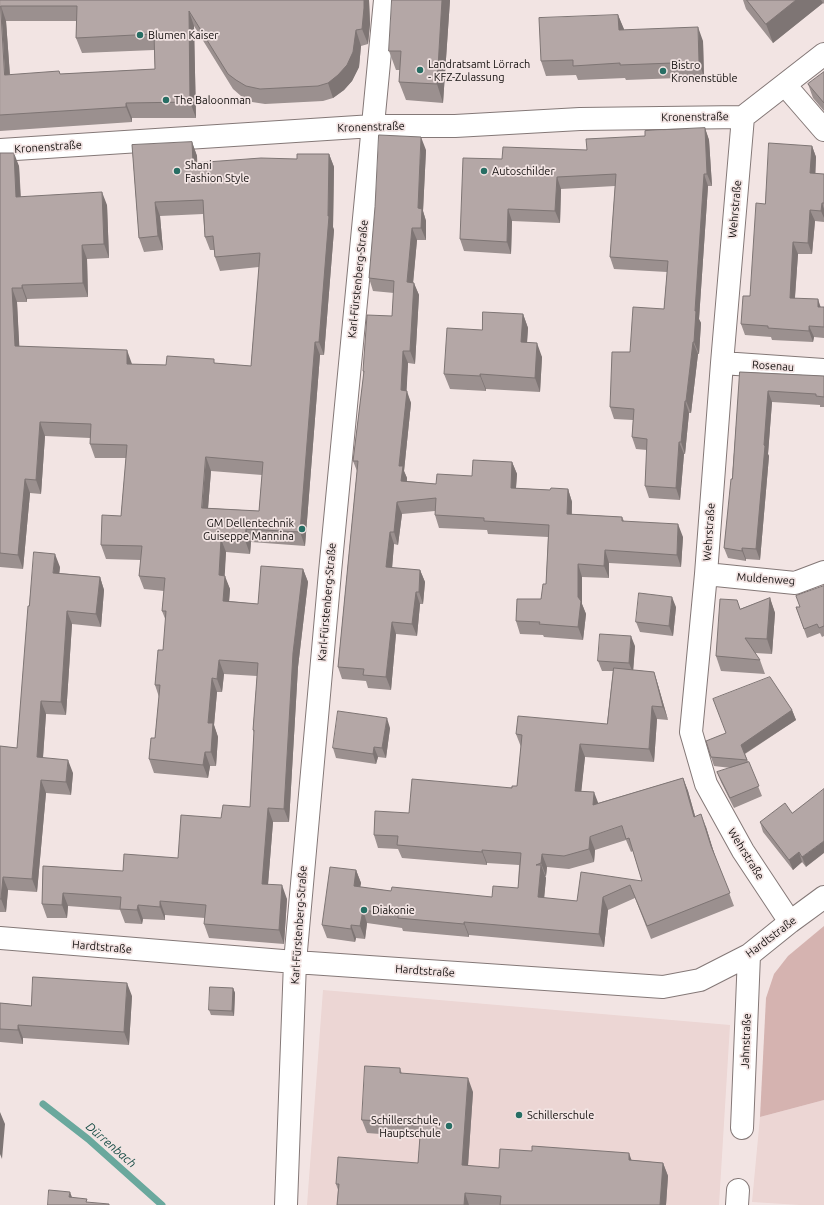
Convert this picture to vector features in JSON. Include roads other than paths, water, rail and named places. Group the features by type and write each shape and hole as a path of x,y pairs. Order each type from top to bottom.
{"street":[{"name":"Karl-Fürstenberg-Straße","path":"286,1205 295,962 330,572 385,0"},
{"path":"743,117 824,54"},
{"path":"785,85 824,130"},
{"name":"Kronenstraße","path":"0,150 374,126 455,126 580,119 743,117"},
{"name":"Wehrstraße","path":"743,117 706,574 691,732 706,784 743,852 790,922"},
{"name":"Rosenau","path":"722,363 824,370"},
{"name":"Muldenweg","path":"706,574 795,583 824,572"},
{"name":"Hardtstraße","path":"0,938 295,962 663,987 700,980 749,955 824,897"},
{"name":"Jahnstraße","path":"742,1128 749,955"}],"waterway":[{"name":"Dürrenbach","path":"43,1104 88,1139 162,1205"}],"place":[{"name":"Blumen Kaiser","path":"140,35"},
{"name":"Landratsamt Lörrach - KFZ-Zulassung","path":"420,70"},
{"name":"Bistro Kronenstüble","path":"663,71"},
{"name":"The Baloonman","path":"166,100"},
{"name":"Shani Fashion Style","path":"177,171"},
{"name":"Autoschilder","path":"484,171"},
{"name":"GM Dellentechnik Guiseppe Mannina","path":"302,529"},
{"name":"Diakonie","path":"364,910"},
{"name":"Schillerschule","path":"519,1115"},
{"name":"Schillerschule, Hauptschule","path":"449,1126"}]}
